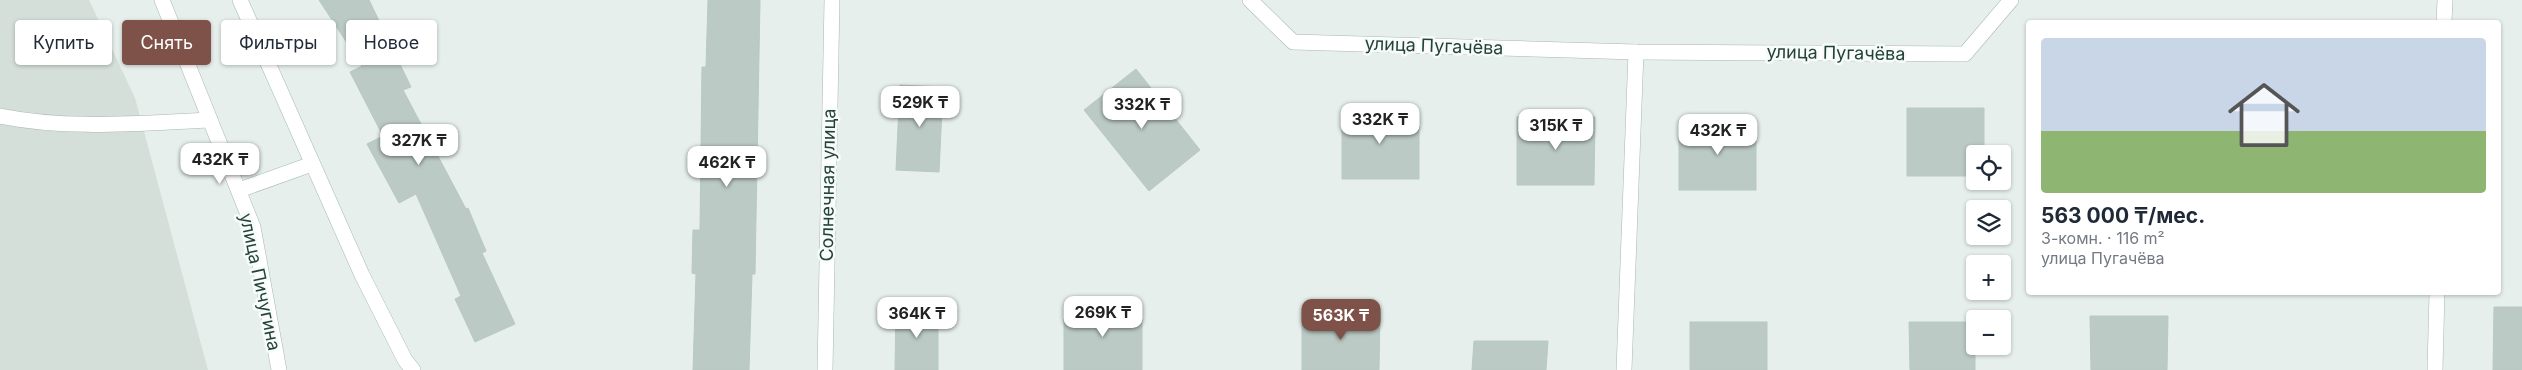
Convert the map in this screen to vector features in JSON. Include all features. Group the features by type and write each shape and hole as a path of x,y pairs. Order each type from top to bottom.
{"street":[{"name":"улица Пичугина","path":"162,0 253,227 279,370"},
{"path":"240,0 362,275 405,360 412,370"},
{"name":"Солнечная улица","path":"825,370 832,0"},
{"name":"улица Пугачёва","path":"1250,0 1293,42 1636,52 1965,54 2011,0"},
{"path":"2444,0 2444,20"},
{"path":"1624,370 1636,52"},
{"path":"0,116 39,124 83,126 210,120"},
{"path":"239,190 312,164"},
{"path":"2436,370 2437,295"}],"shaded area":[{"path":"0,0 89,0 98,20 15,20 15,65 112,65 112,49 135,98 208,370 0,370"}],"building":[{"path":"319,0 369,0 379,20 346,20 346,41 336,26 336,20 332,20"},
{"path":"708,0 760,0 755,274 752,274 749,370 693,370 696,274 692,273 693,230 700,230 702,67 706,67"},
{"path":"400,65 411,87 403,90 466,209 468,208 486,251 482,253 515,324 475,342 455,299 461,296 416,194 399,203 367,144 383,136 350,72 362,66"},
{"path":"1136,69 1200,150 1149,191 1084,110"},
{"path":"900,85 943,87 939,172 896,170"},
{"path":"1907,108 1984,108 1984,145 1966,145 1966,176 1907,176"},
{"path":"1342,111 1419,112 1419,179 1342,179"},
{"path":"1517,117 1595,117 1594,185 1517,185"},
{"path":"1679,122 1756,122 1756,190 1679,190"},
{"path":"1064,305 1142,305 1142,370 1064,370"},
{"path":"2494,307 2522,307 2522,370 2493,370"},
{"path":"896,308 938,308 938,370 895,370"},
{"path":"1302,313 1380,313 1379,370 1302,370"},
{"path":"2090,316 2168,316 2167,370 2091,370"},
{"path":"1690,322 1767,322 1767,370 1690,370"},
{"path":"1909,322 1966,322 1966,355 1975,355 1975,370 1910,370"},
{"path":"1474,341 1548,341 1546,370 1472,370"}]}
